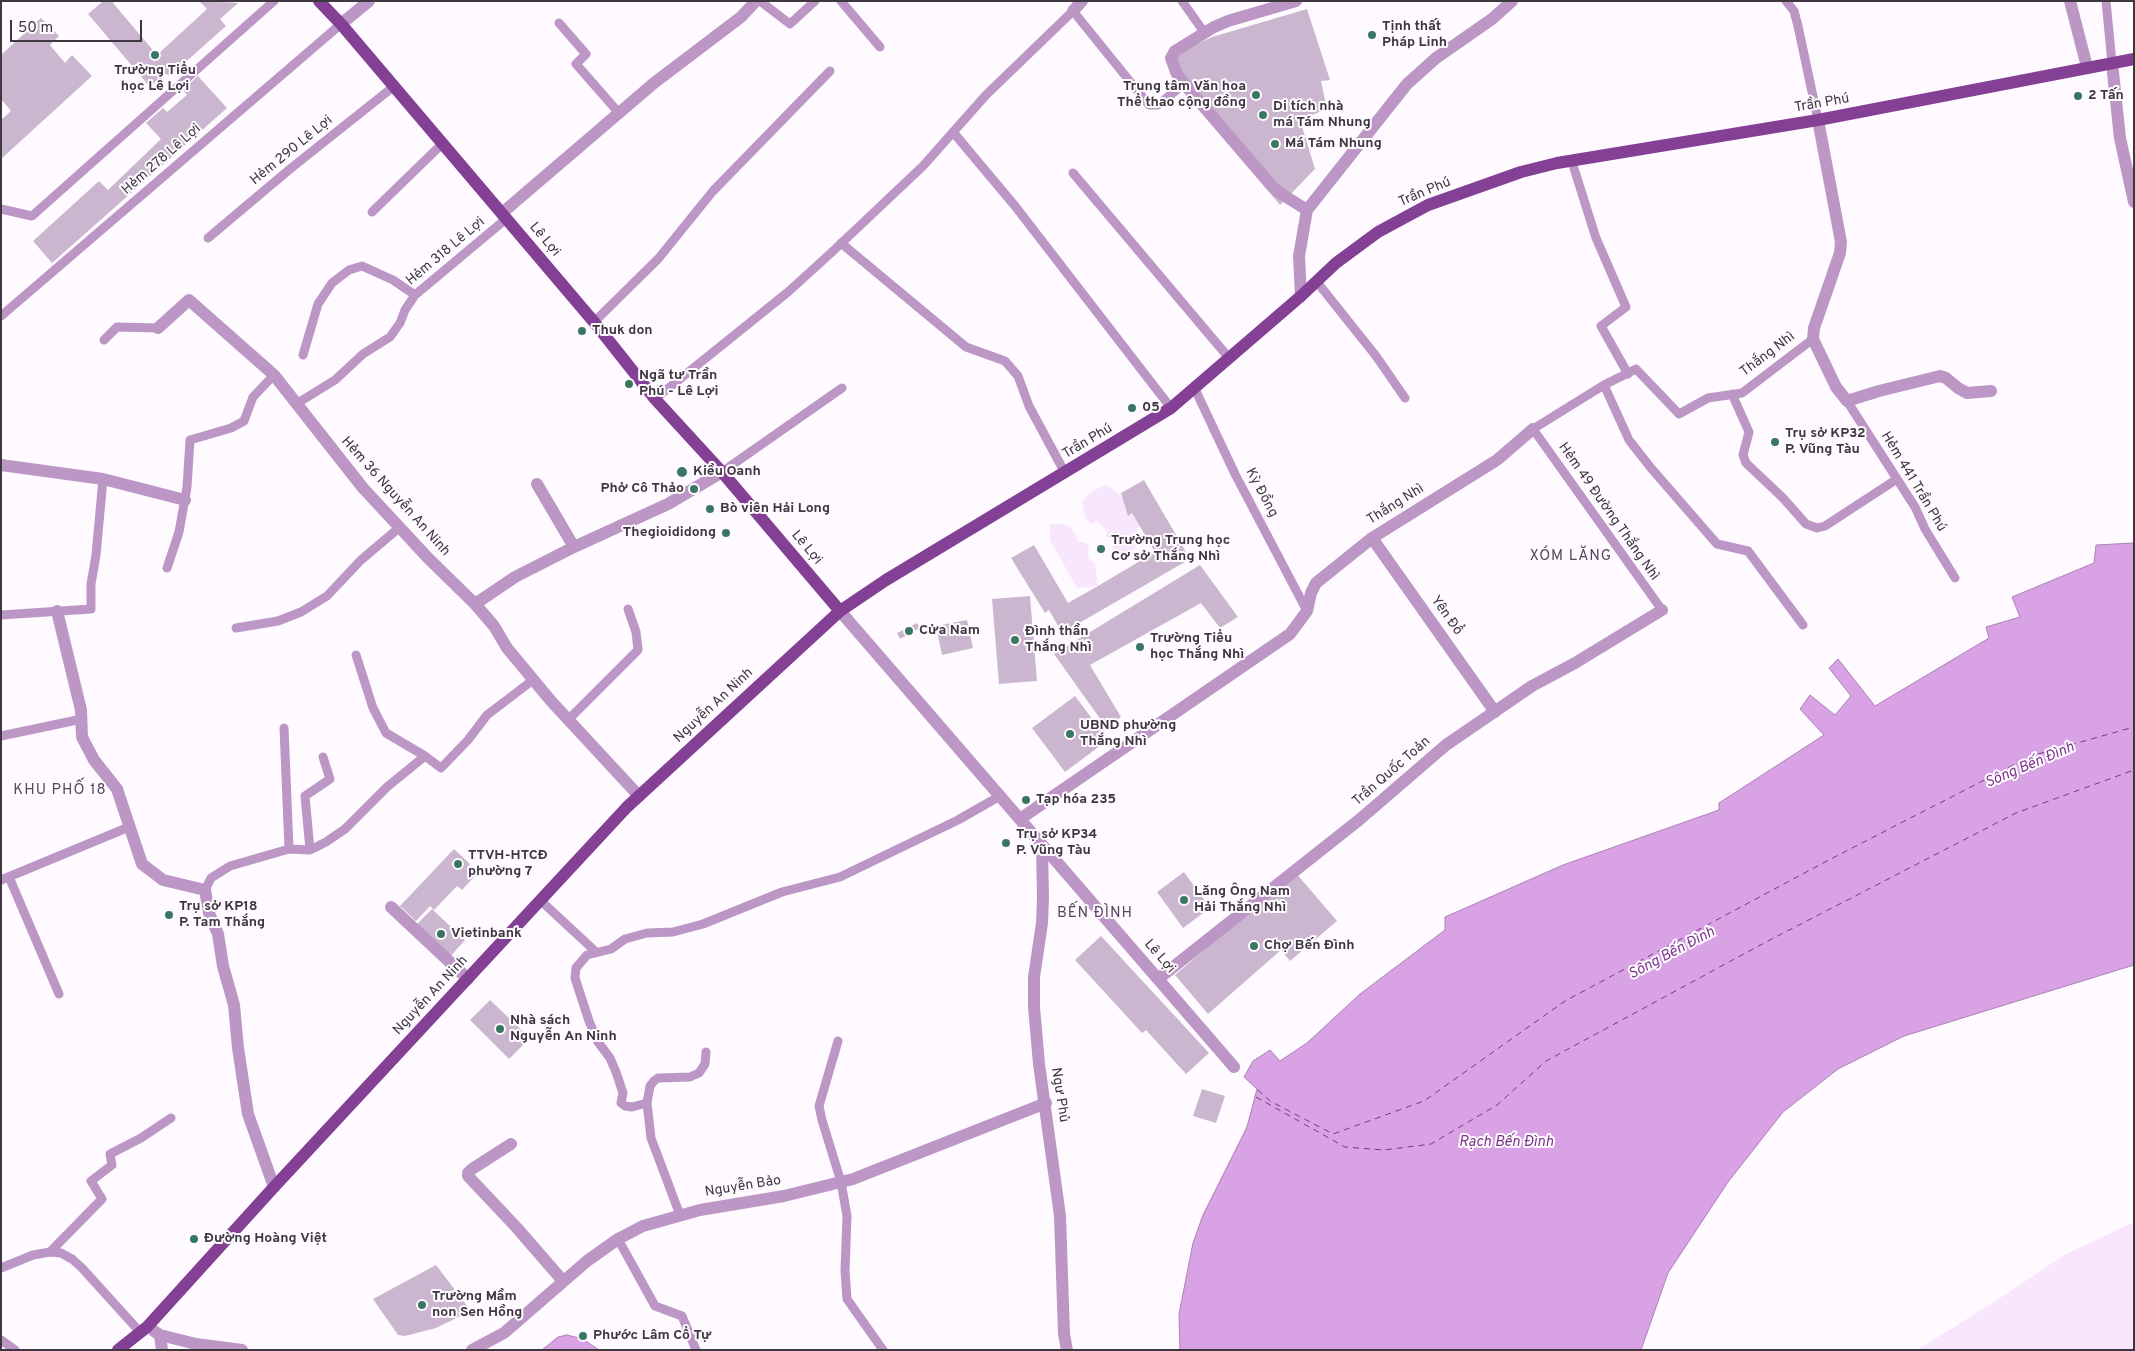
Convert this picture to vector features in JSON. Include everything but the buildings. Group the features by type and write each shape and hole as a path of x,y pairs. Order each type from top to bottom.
{"main road":[{"name":"Lê Lợi","path":"319,1 341,24 594,322 655,399 722,472 840,611"},
{"name":"Trần Phú","path":"840,611 886,580 1171,408 1317,282 1336,263 1378,232 1428,205 1521,172 1818,120 2134,59"},
{"name":"Nguyễn An Ninh","path":"118,1350 144,1330 540,900 639,796 840,611"}],"street":[{"path":"341,24 368,1"},
{"path":"504,216 654,83 741,17 756,1"},
{"path":"1073,11 1082,1"},
{"path":"1296,1 1228,21 1204,32 1175,51 1171,56 1176,72 1184,83 1277,191 1307,210"},
{"path":"1301,296 1299,256 1307,210 1407,84 1436,58 1492,19 1512,1"},
{"path":"2070,1 2087,68"},
{"path":"2112,63 2120,138 2134,202"},
{"path":"1818,120 1841,242 1840,253 1814,328 1812,340 1836,387 1847,401 1887,388 1940,376 1946,378 1967,393 1991,391"},
{"name":"Hẻm 36 Nguyễn An Ninh","path":"158,328 189,300 274,375 363,488 428,558 475,604 533,680 639,796"},
{"name":"Thắng Nhì","path":"1020,820 1290,634 1307,611 1311,593 1316,583 1372,538 1497,460 1533,429"},
{"path":"1,465 102,479 185,500"},
{"path":"475,604 514,577 668,504 722,472"},
{"path":"537,484 574,547"},
{"name":"Yên Đổ","path":"1372,538 1495,712"},
{"name":"Trần Quốc Toản","path":"1158,979 1359,820 1446,745 1532,686 1575,663 1662,610"},
{"path":"57,611 81,710 82,736 94,760 117,790 142,864 163,880 205,890 209,913 218,934 223,966 234,1005 238,1048 248,1114 274,1187"},
{"name":"Lê Lợi","path":"840,611 1234,1068"},
{"name":"Ngư Phủ","path":"1042,846 1042,924 1034,977 1034,1007 1039,1064 1046,1103 1060,1216 1064,1334 1067,1350"},
{"path":"391,907 468,979"},
{"name":"Nguyễn Bảo","path":"472,1350 504,1333 587,1260 643,1226 700,1210 784,1196 841,1182 887,1167 1046,1103"},
{"path":"511,1144 472,1168 468,1176 563,1281"},
{"path":"144,1330 196,1344 242,1350"},
{"path":"160,1335 162,1350"}],"lane":[{"path":"1,209 32,216 274,1"},
{"path":"760,1 790,24 814,1"},
{"path":"841,1 880,47"},
{"path":"1182,1 1204,32"},
{"path":"1786,1 1794,11 1818,120"},
{"path":"2106,1 2112,63"},
{"path":"655,399 788,292 841,243 923,166 986,95 1073,11 1143,100 1149,105 1158,105 1184,83"},
{"path":"559,23 586,54 576,64 619,113"},
{"name":"Hẻm 278 Lê Lợi","path":"1,316 341,24"},
{"path":"594,322 658,259 713,191 830,71"},
{"name":"Hẻm 290 Lê Lợi","path":"208,238 290,169 394,87"},
{"path":"953,132 1015,206 1171,408"},
{"path":"372,212 442,144"},
{"path":"1572,162 1596,238 1626,307 1601,326 1628,374"},
{"path":"1073,173 1229,358"},
{"name":"Hẻm 318 Lê Lợi","path":"296,404 335,380 363,354 390,337 415,295 504,216"},
{"path":"841,243 966,347 1005,361 1018,376 1029,406 1065,473"},
{"path":"303,355 318,304 332,283 349,270 362,266 393,280 415,295"},
{"path":"1317,282 1376,356 1405,398"},
{"name":"Hẻm 36 Nguyễn An Ninh","path":"104,340 116,327 158,328"},
{"name":"Thắng Nhì","path":"1533,429 1604,385 1636,369 1678,414 1708,398 1742,393 1812,340"},
{"path":"168,568 179,532 185,500 190,440 231,428 244,421 253,397 274,375"},
{"path":"1604,385 1629,440 1651,468 1717,544 1748,551 1803,625"},
{"name":"Kỳ Đồng","path":"1194,387 1235,474 1307,611"},
{"path":"722,472 842,388"},
{"path":"1732,394 1749,432 1743,454 1746,463 1783,498 1806,524 1817,528 1826,526 1898,479"},
{"name":"Hẻm 441 Trần Phú","path":"1847,401 1898,479 1955,578"},
{"name":"Hẻm 49 Đường Thắng Nhì","path":"1533,429 1662,610"},
{"path":"1,614 91,609 91,584 96,555 102,479"},
{"path":"236,628 278,620 301,612 326,596 347,574 400,527"},
{"path":"568,720 638,650 636,632 628,609"},
{"path":"356,654 373,708 386,733 425,756 441,768 468,740 487,715 533,680"},
{"path":"1,736 82,719"},
{"path":"284,728 289,849"},
{"path":"205,890 211,878 230,866 289,849 310,850 345,829 386,787 425,756"},
{"path":"310,850 305,796 330,779 323,757"},
{"path":"647,1103 632,1107 621,1104 623,1093 616,1072 610,1058 598,1042 583,1008 574,978 576,968 587,955 611,949 625,939 647,933 674,932 703,924 782,892 840,877 958,820 1000,796"},
{"path":"59,994 5,879 129,827"},
{"path":"540,900 596,952"},
{"path":"838,1042 820,1106 822,1120 841,1182 847,1216 845,1271 847,1299 883,1350"},
{"path":"680,1215 652,1138 647,1103 650,1086 654,1081 658,1078 690,1076 698,1073 705,1064 706,1052"},
{"path":"50,1252 102,1199 91,1181 112,1165 110,1154 141,1138 171,1118"},
{"path":"618,1240 655,1306 682,1316 696,1350"},
{"path":"1,1268 33,1255 50,1252 61,1253 72,1259 82,1268 144,1330"},
{"path":"1,1340 14,1350"}],"shaded area":[{"path":"1106,484 1122,496 1128,515 1132,513 1140,526 1136,530 1138,538 1136,546 1132,551 1123,555 1112,551 1115,541 1106,536 1106,530 1097,521 1092,524 1085,518 1082,502 1091,492"},
{"path":"1050,524 1062,524 1071,528 1076,534 1077,541 1086,543 1089,547 1089,559 1095,563 1098,586 1077,588 1050,540"},
{"path":"2134,1222 2134,1350 1917,1350 2064,1255"}],"water":[{"name":"Rạch Bến Đình","path":"2134,543 2134,965 1904,1036 1838,1069 1783,1112 1728,1182 1668,1273 1641,1350 1180,1350 1179,1314 1193,1243 1203,1215 1247,1127 1257,1089 1244,1077 1253,1061 1270,1050 1280,1061 1307,1043 1360,994 1445,930 1445,917 1563,865 1719,810 1719,803 1824,735 1800,709 1810,695 1835,715 1851,696 1829,668 1838,659 1875,706 1989,638 1986,627 2020,617 2012,597 2094,563 2096,545"},
{"path":"567,1335 583,1339 599,1350 542,1350 558,1337"}],"ferry route":[{"path":"1258,1090 1270,1101 1333,1134 1424,1101 1565,1001 1825,862 2031,756 2134,727"},
{"path":"1256,1097 1345,1147 1384,1150 1431,1144 1497,1105 1546,1061 1766,942 2016,813 2134,770"}],"place":[{"name":"Tịnh thất Pháp Linh","path":"1372,35"},
{"name":"Trường Tiểu học Lê Lợi","path":"155,55"},
{"name":"Trung tâm Văn hoa Thể thao cộng đồng","path":"1256,95"},
{"name":"2 Tấn","path":"2078,96"},
{"name":"Di tích nhà má Tám Nhung","path":"1263,115"},
{"name":"Má Tám Nhung","path":"1275,144"},
{"name":"Thuk don","path":"582,331"},
{"name":"Ngã tư Trần Phú - Lê Lợi","path":"629,384"},
{"name":"05","path":"1132,408"},
{"name":"Trụ sở KP32 P. Vũng Tàu","path":"1775,442"},
{"name":"Kiều Oanh","path":"682,472"},
{"name":"Phở Cô Thảo","path":"694,489"},
{"name":"Bò viên Hải Long","path":"710,509"},
{"name":"Thegioididong","path":"726,533"},
{"name":"Trường Trung học Cơ sở Thắng Nhì","path":"1101,549"},
{"name":"Cửa Nam","path":"909,631"},
{"name":"Đình thần Thắng Nhì","path":"1015,640"},
{"name":"Trường Tiểu học Thắng Nhì","path":"1140,647"},
{"name":"UBND phường Thắng Nhì","path":"1070,734"},
{"name":"Tạp hóa 235","path":"1026,800"},
{"name":"Trụ sở KP34 P. Vũng Tàu","path":"1006,843"},
{"name":"TTVH-HTCĐ phường 7","path":"458,864"},
{"name":"Lăng Ông Nam Hải Thắng Nhì","path":"1184,900"},
{"name":"Trụ sở KP18 P. Tam Thắng","path":"169,915"},
{"name":"Vietinbank","path":"441,934"},
{"name":"Chợ Bến Đình","path":"1254,946"},
{"name":"Nhà sách Nguyễn An Ninh","path":"500,1029"},
{"name":"Đường Hoàng Việt","path":"194,1239"},
{"name":"Trường Mầm non Sen Hồng","path":"422,1305"},
{"name":"Phước Lâm Cổ Tự","path":"583,1336"}],"district":[{"name":"XÓM LĂNG","path":"1571,557"},
{"name":"KHU PHỐ 18","path":"60,791"},
{"name":"BẾN ĐÌNH","path":"1095,914"}],"water label":[{"name":"Sông Bến Đình","path":"2030,766"},
{"name":"Sông Bến Đình","path":"1672,954"}]}
